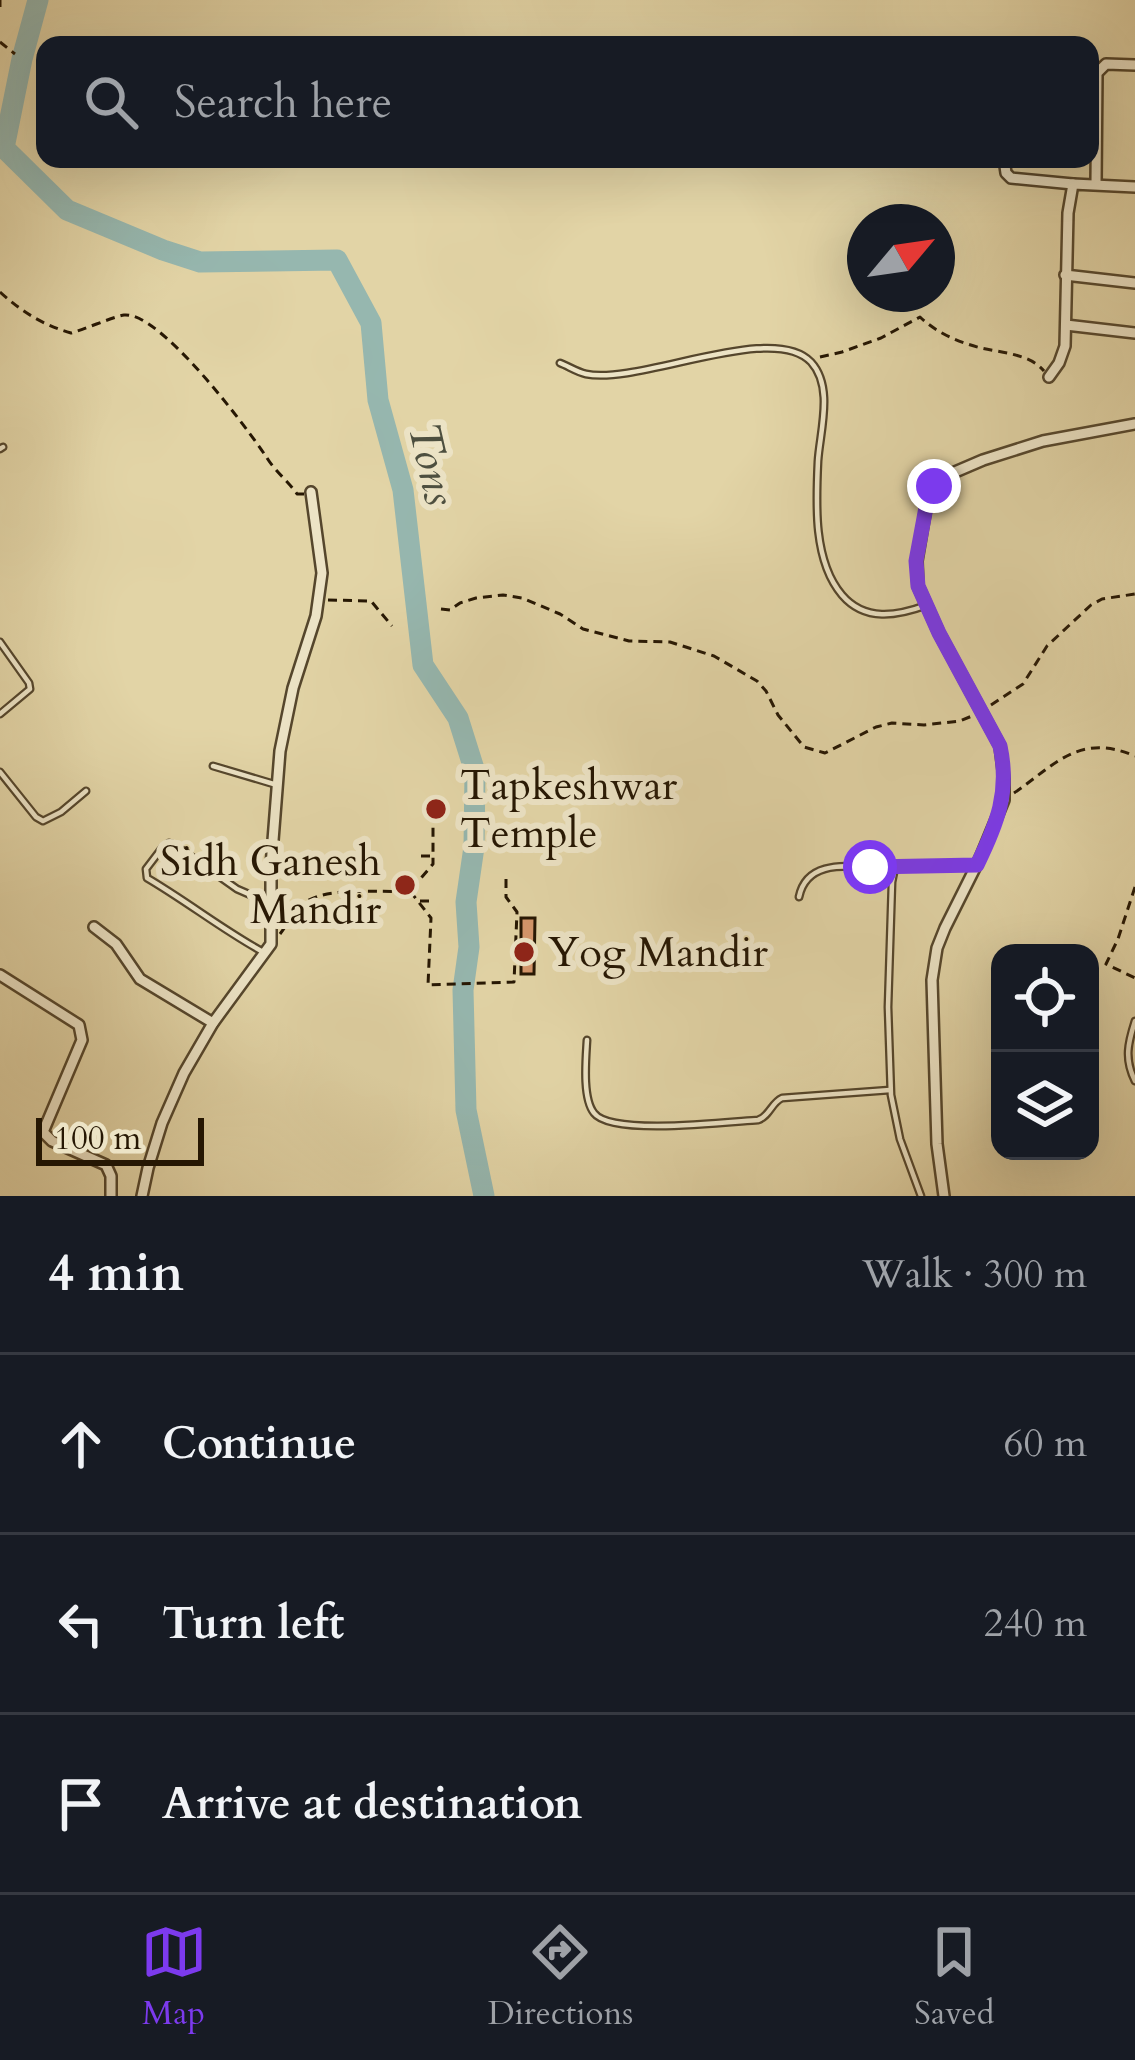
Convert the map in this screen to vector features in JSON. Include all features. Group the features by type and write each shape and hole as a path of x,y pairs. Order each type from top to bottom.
{"street":[{"path":"1099,69 1106,64 1135,64"},
{"path":"1005,168 1011,178 1135,187"},
{"path":"1096,168 1096,184"},
{"path":"1049,377 1063,355 1073,184"},
{"path":"1065,275 1135,283"},
{"path":"1066,325 1135,333"},
{"path":"944,1196 932,980 937,948 1004,800 1000,746 918,586 916,561 927,502 934,486 948,475 1005,452 1135,424"},
{"path":"142,1196 162,1123 184,1073 212,1023 268,949 280,752 293,688 316,616 322,572 311,492"},
{"path":"94,927 116,944 140,980 212,1023"},
{"path":"0,975 79,1025 82,1040 43,1132 52,1141 106,1165 110,1195"}],"lane":[{"path":"560,363 584,374 628,373 765,347 789,350 811,362 824,389 817,494 828,572 850,603 871,615 927,605"},
{"path":"0,642 30,689 0,714"},
{"path":"213,766 277,785"},
{"path":"0,772 43,821 86,791"},
{"path":"268,949 241,940 147,878 146,869 170,843 237,889 271,903"},
{"path":"799,897 804,881 831,867 977,865"},
{"path":"895,867 889,948 890,1090 900,1139 921,1196"},
{"path":"1135,1021 1127,1061 1135,1081"},
{"path":"587,1040 590,1107 605,1122 636,1126 758,1120 782,1098 890,1090"}],"path":[{"path":"0,42 15,54"},
{"path":"0,292 36,320 71,333 125,314 162,333 236,413 297,494 311,492"},
{"path":"811,362 881,338 920,317 942,334 1035,361 1049,377"},
{"path":"441,609 450,610 476,598 522,598 583,629 629,641 670,643 714,656 757,681 795,737 804,746 825,753 876,727 960,721 982,711 1023,684 1047,646 1091,604 1135,594"},
{"path":"319,600 371,601 392,626"},
{"path":"1004,800 1064,754 1094,748 1135,756"},
{"path":"268,949 305,902 344,891 410,891 433,864 433,823"},
{"path":"421,856 433,856"},
{"path":"410,891 431,917 428,986 514,982 517,912 506,897 506,874"},
{"path":"504,883 513,884"},
{"path":"1135,887 1106,964 1135,978"},
{"path":"418,901 431,901"}],"building":[{"path":"521,918 535,918 534,974 521,974"}],"waterway":[{"name":"Tons","path":"38,0 4,148 67,210 200,262 337,260 371,323 378,400 403,490 423,665 458,718 475,772 474,847 466,902 469,947 463,990 466,1110 484,1196"}],"place":[{"name":"Tapkeshwar Temple","path":"436,809"},
{"name":"Sidh Ganesh Mandir","path":"405,885"},
{"name":"Yog Mandir","path":"524,952"}],"route":[{"path":"870,867 977,865 1004,800 1000,746 918,586 916,561 934,486"}]}
